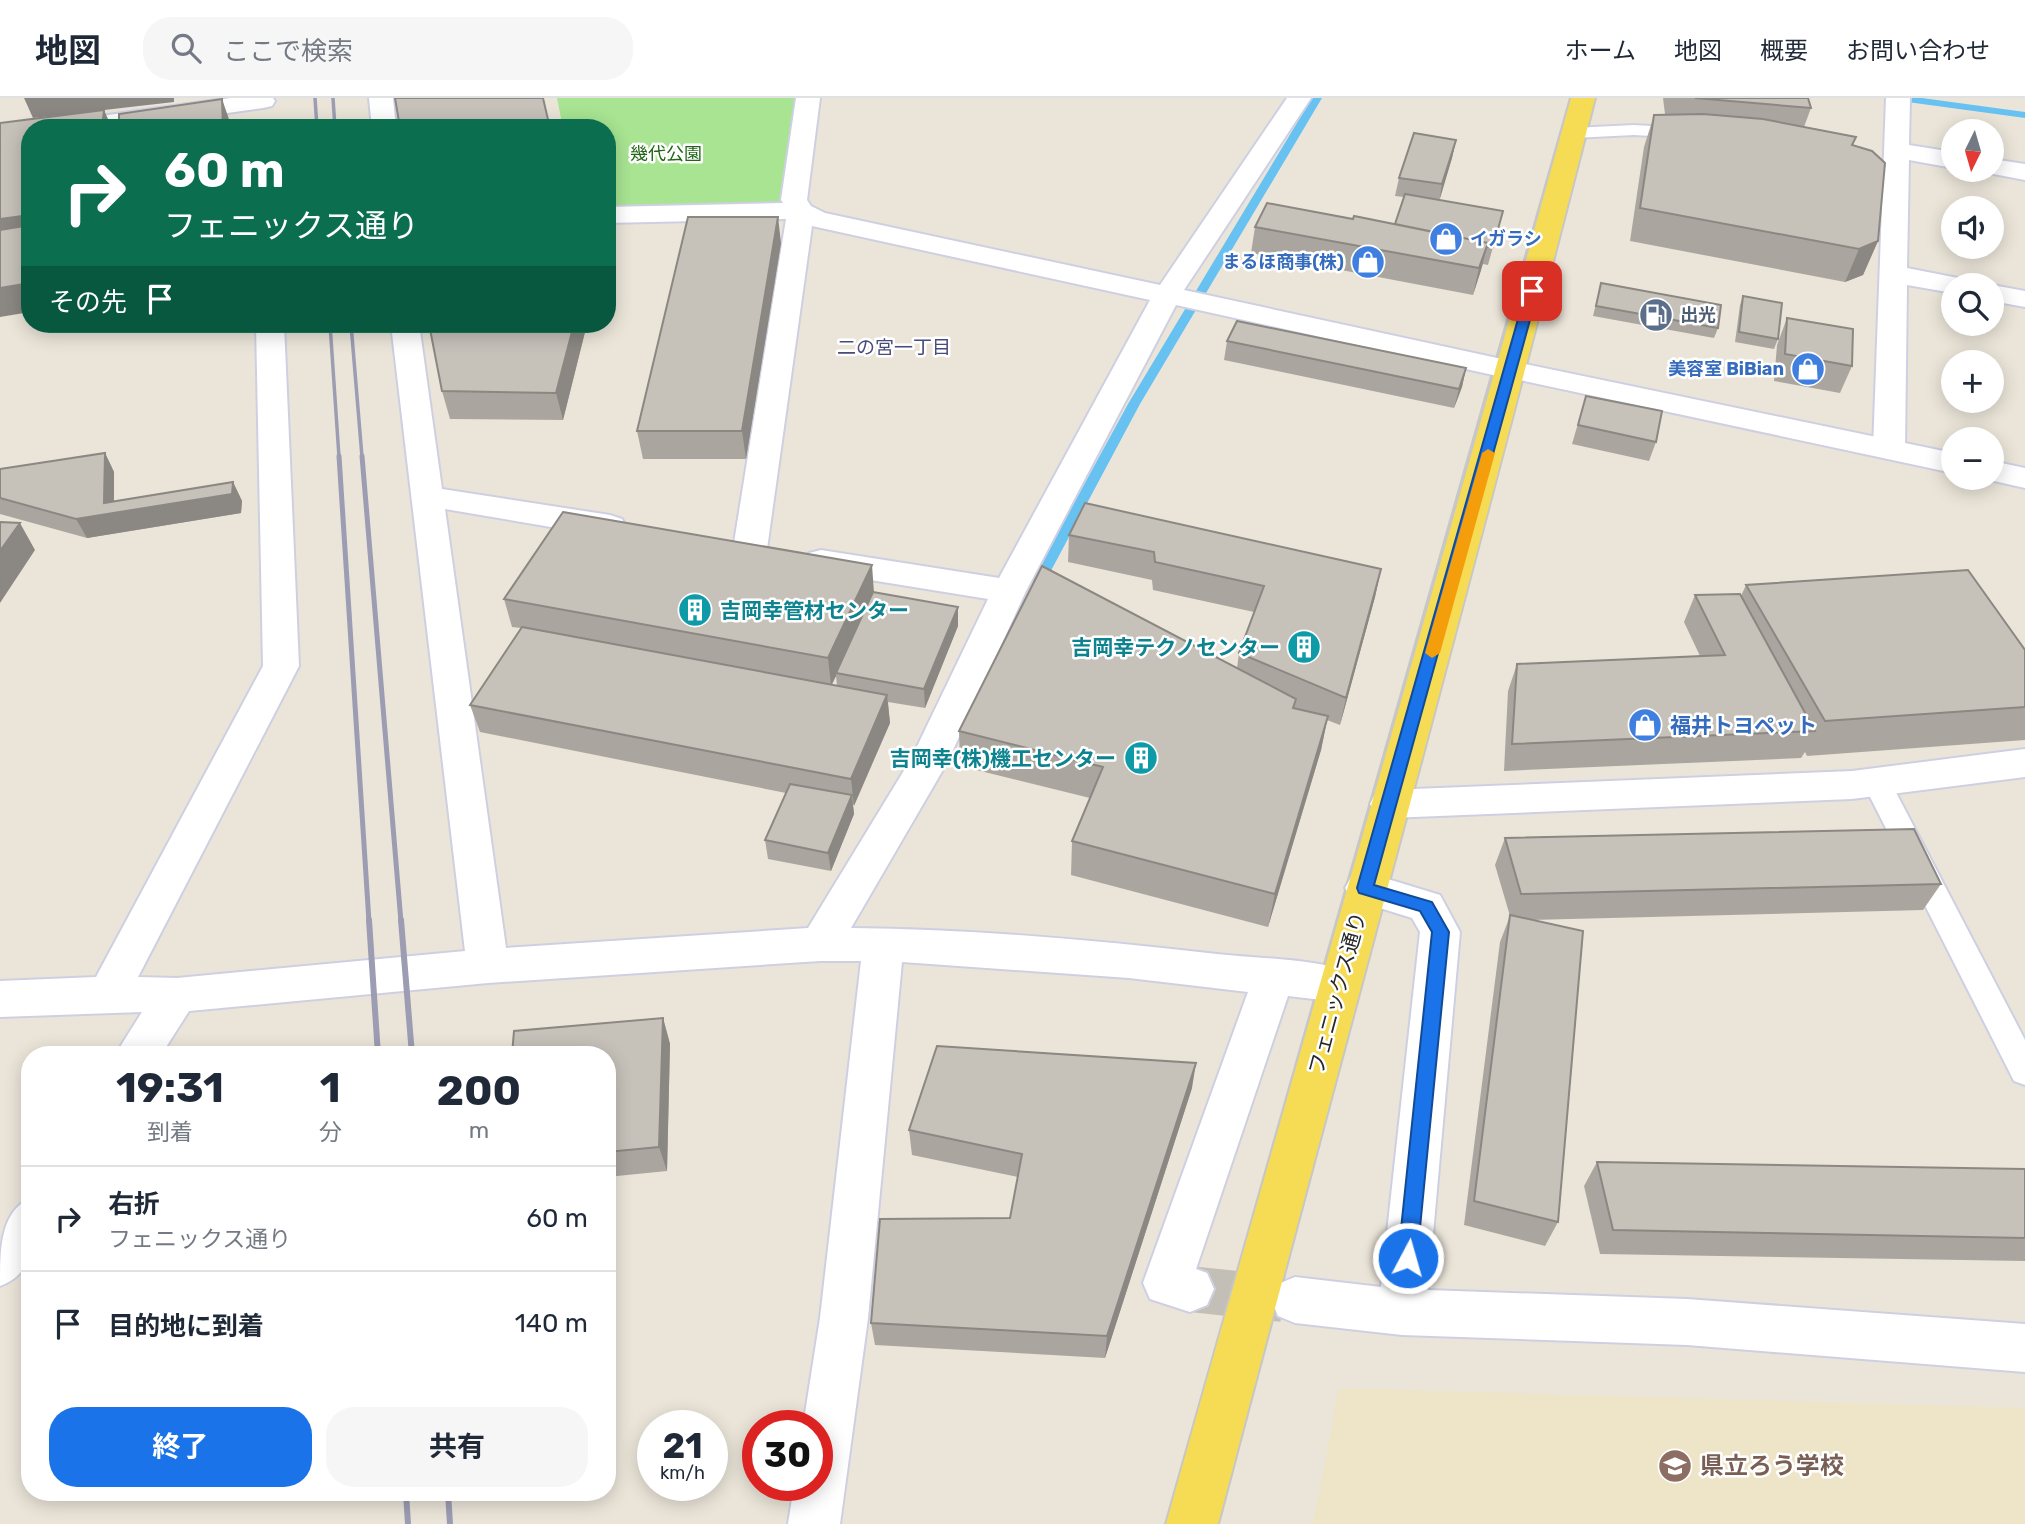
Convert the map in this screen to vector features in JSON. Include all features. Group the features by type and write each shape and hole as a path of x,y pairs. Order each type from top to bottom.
{"main road":[{"name":"フェニックス通り","path":"1192,1524 1365,888 1511,370 1578,116"}],"street":[{"path":"381,98 382,119"},
{"path":"808,98 794,200 801,211 760,551 1009,591"},
{"path":"820,944 928,763 1009,591 1167,295 1299,98"},
{"path":"1888,449 1893,274 1889,159 1898,98"},
{"path":"129,119 263,100 264,119"},
{"path":"1889,159 1941,160"},
{"path":"2004,169 2025,173"},
{"path":"616,215 801,211 817,219 1941,460"},
{"path":"1893,274 1941,283"},
{"path":"2004,295 2025,299"},
{"path":"108,994 281,666 270,333"},
{"path":"406,333 425,496 488,966"},
{"path":"2004,474 2025,478"},
{"path":"425,496 642,531"},
{"path":"1389,804 1838,785 2020,772"},
{"path":"1365,888 1426,906 1440,932 1402,1312"},
{"path":"0,999 108,994 177,995 488,966 820,944 883,945 1129,961 1339,985"},
{"path":"814,1524 844,1318 883,945"},
{"path":"1191,1289 1167,1283 1274,977"},
{"path":"143,1046 177,995"},
{"path":"0,1264 21,1232"},
{"path":"1295,1300 1402,1312 1687,1322 2025,1348"}],"lane":[{"path":"1578,116 1633,130 1703,134"},
{"path":"1876,781 2025,1071"}],"shaded area":[{"name":"県立ろう学校","path":"1339,1388 2025,1408 2025,1524 1313,1524"}],"green space":[{"name":"幾代公園","path":"557,98 803,98 786,207 616,212 616,119 561,119"}],"building":[{"path":"395,98 543,98 548,119 398,119"},
{"path":"1695,98 1808,98 1811,108"},
{"path":"222,99 223,119 119,119 119,114"},
{"path":"104,110 103,119 32,119"},
{"path":"1703,114 1763,119 1856,137 1852,145 1872,151 1885,163 1878,241 1859,249 1640,208 1654,115"},
{"path":"21,120 21,216 0,219 0,123"},
{"path":"1414,133 1456,140 1442,184 1399,178"},
{"path":"1405,194 1503,211 1493,247 1487,246 1488,243 1395,224"},
{"path":"1267,203 1353,219 1354,216 1488,243 1479,268 1255,227"},
{"path":"688,217 778,217 742,431 637,431"},
{"path":"21,226 21,284 0,288 0,230"},
{"path":"1601,283 1721,305 1718,328 1596,306"},
{"path":"1743,296 1782,303 1778,339 1739,332"},
{"path":"1787,318 1853,329 1852,366 1785,354"},
{"path":"1237,321 1466,368 1459,389 1227,341"},
{"path":"431,333 572,333 556,393 442,391"},
{"path":"1586,396 1662,411 1656,442 1578,425"},
{"path":"105,453 104,503 233,482 232,494 76,519 0,498 0,469"},
{"path":"1085,503 1381,569 1346,698 1239,653 1264,586 1155,562 1154,552 1069,535"},
{"name":"吉岡幸管材センター","path":"563,512 872,565 828,658 504,599"},
{"path":"0,522 20,523 0,551"},
{"name":"吉岡幸(株)機工センター","path":"1042,566 1296,699 1293,708 1328,716 1275,894 1072,841 1103,767 959,731"},
{"path":"1968,570 2025,650 2025,707 1825,721 1746,585"},
{"path":"873,592 958,607 924,689 836,673"},
{"name":"福井トヨペット","path":"1740,594 1815,731 1512,744 1517,664 1725,655 1695,595"},
{"path":"522,627 887,695 851,779 470,705"},
{"path":"790,784 852,795 828,853 765,840"},
{"path":"1914,829 1941,884 1521,894 1505,838"},
{"path":"1510,915 1583,931 1558,1222 1474,1201"},
{"path":"663,1018 659,1147 616,1151 616,1046 513,1046 514,1031"},
{"path":"937,1046 1196,1063 1107,1336 871,1323 880,1219 1010,1218 1022,1154 909,1130"},
{"path":"1597,1162 2025,1169 2025,1238 1613,1230"}],"waterway":[{"path":"1039,580 1134,404 1317,98"},
{"path":"1900,98 2025,115"}],"tunnel":[{"path":"1190,1289 1283,1299"}],"railway":[{"path":"315,98 316,119"},
{"path":"333,98 334,119"},
{"path":"331,333 339,457"},
{"path":"352,333 362,457"},
{"path":"339,456 369,922"},
{"path":"362,456 401,922"},
{"path":"369,920 377,1046"},
{"path":"401,920 411,1046"},
{"path":"407,1501 408,1524"},
{"path":"449,1501 450,1524"}],"slow traffic":[{"path":"1432,653 1488,453"}],"place":[{"name":"イガラシ","path":"1446,239"},
{"name":"まるほ商事(株)","path":"1368,262"},
{"name":"出光","path":"1656,315"},
{"name":"美容室 BiBian","path":"1808,369"},
{"name":"吉岡幸管材センター","path":"695,610"},
{"name":"吉岡幸テクノセンター","path":"1304,647"},
{"name":"福井トヨペット","path":"1645,725"},
{"name":"吉岡幸(株)機工センター","path":"1141,758"},
{"name":"県立ろう学校","path":"1675,1466"}],"district":[{"name":"二の宮一丁目","path":"894,347"}],"route":[{"path":"1408,1258 1440,932 1426,906 1365,888 1532,291"}]}
